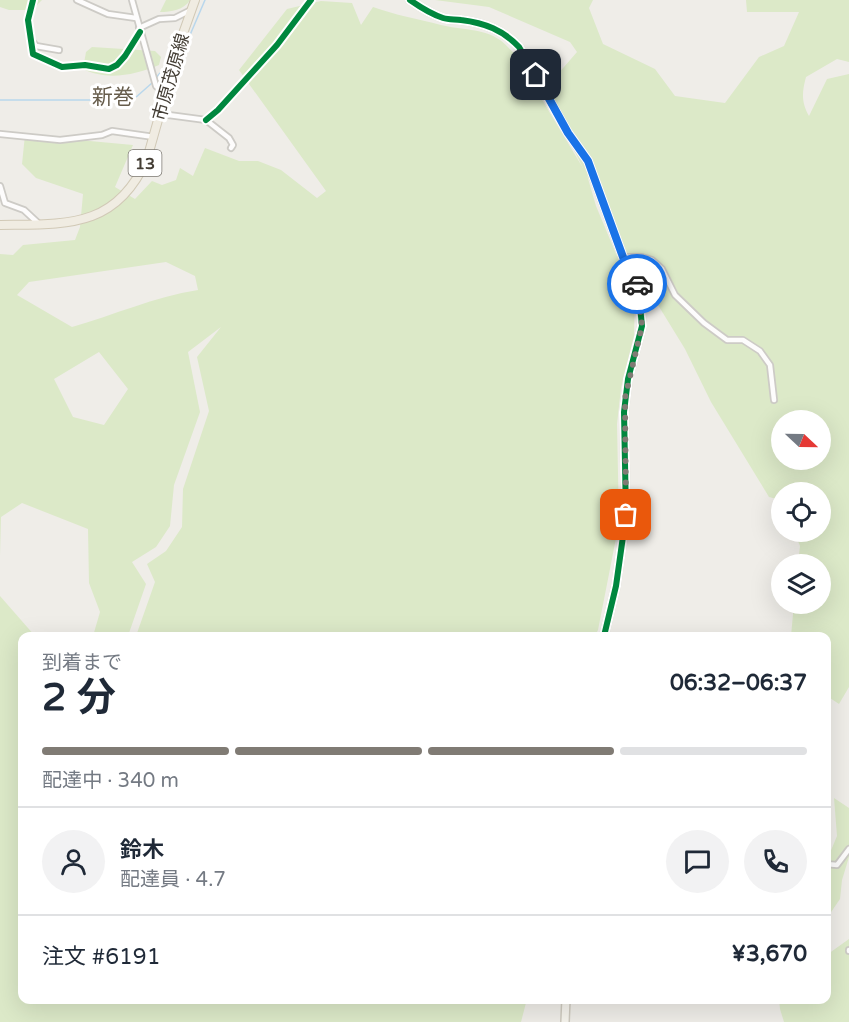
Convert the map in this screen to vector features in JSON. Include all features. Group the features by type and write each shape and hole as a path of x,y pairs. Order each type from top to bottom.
{"main road":[{"name":"市原茂原線","path":"0,225 39,225 84,220 104,212 122,198 142,170 155,137 165,94 195,0"}],"street":[{"path":"33,0 28,20 33,54 62,67 85,65 109,69 117,65 125,56 139,30 159,19 175,18 191,10"},
{"path":"77,0 108,14 136,18"},
{"path":"90,6 95,0"},
{"path":"132,0 156,86 165,94"},
{"path":"206,120 218,110 277,45 310,0"},
{"path":"410,0 445,19 484,24 495,28 510,37 519,47 568,133 588,161 623,257 638,287 642,326 625,398 626,515 616,586 605,632"},
{"path":"32,41 36,46 59,50"},
{"path":"161,114 206,120 229,138 233,146 231,148"},
{"path":"0,134 60,140 102,135 112,130 155,137"},
{"path":"0,186 3,204 24,210 39,225"},
{"path":"623,257 642,257 652,260 662,269 675,295 704,322 727,340 742,340 760,351 770,365 774,400"},
{"path":"831,864 837,865 849,849"},
{"path":"565,1022 566,1004"}],"green space":[{"path":"0,0 42,0 32,10 9,10 0,7"},
{"path":"166,0 190,0 177,10 160,12"},
{"path":"435,0 593,0 589,8 603,44 655,69 675,96 725,103 759,57 784,46 799,12 747,12 746,0 849,0 849,62 837,59 806,77 803,97 809,116 827,79 849,74 849,687 839,704 831,699 831,632 791,632 793,614 831,614 831,554 799,554 798,542 831,542 831,482 771,482 771,498 769,497 711,402 685,349 650,292 632,293 635,299 634,336 621,388 617,424 619,523 597,632 137,632 155,582 147,564 166,551 182,527 183,489 209,411 197,357 221,327 188,352 200,412 174,485 170,526 156,547 132,562 146,584 129,632 94,632 100,612 89,583 88,529 22,503 1,517 0,556 0,254 13,255 23,245 75,240 80,227 83,194 36,178 22,164 25,135 133,145 115,187 135,199 152,181 162,185 176,180 180,168 193,176 205,148 239,161 258,161 281,170 317,198 326,191 239,70 287,9 321,1 352,3 361,25 373,7 441,25 479,31 500,40 514,53 583,168 544,90 577,52 570,42 489,7","holes":["587,175 609,225 617,256 596,206","166,262 195,276 198,290 150,302 72,327 17,295 29,282","99,352 128,389 104,425 73,417 54,379"]},
{"path":"92,47 155,51 161,57 159,65 140,72 102,75 83,69 86,52"},
{"path":"0,596 32,632 18,632 18,1004 526,1004 521,1022 0,1022"},
{"path":"834,798 849,808 849,857 842,880 840,899 831,912 831,850 837,836"},
{"path":"849,939 849,1022 784,1022 780,1004 831,1004 831,952"}],"waterway":[{"path":"182,51 205,0"},
{"path":"155,79 171,60"},
{"path":"0,100 120,100 135,98 152,83"}],"cycle path":[{"path":"33,0 28,20 33,54 62,67 85,65 109,69 117,65 125,56 140,32"},
{"path":"206,120 218,110 277,45 311,0"},
{"path":"410,0 443,18 470,21 493,28 507,36 519,47 568,133 588,161 623,257 638,287 642,326 628,379 624,412 626,515 616,586 605,632"}],"way so far":[{"path":"626,515 625,398 642,326 637,284"}],"district":[{"name":"新巻","path":"113,97"}],"route":[{"path":"536,75 568,133 588,161 623,257 637,284"}]}
